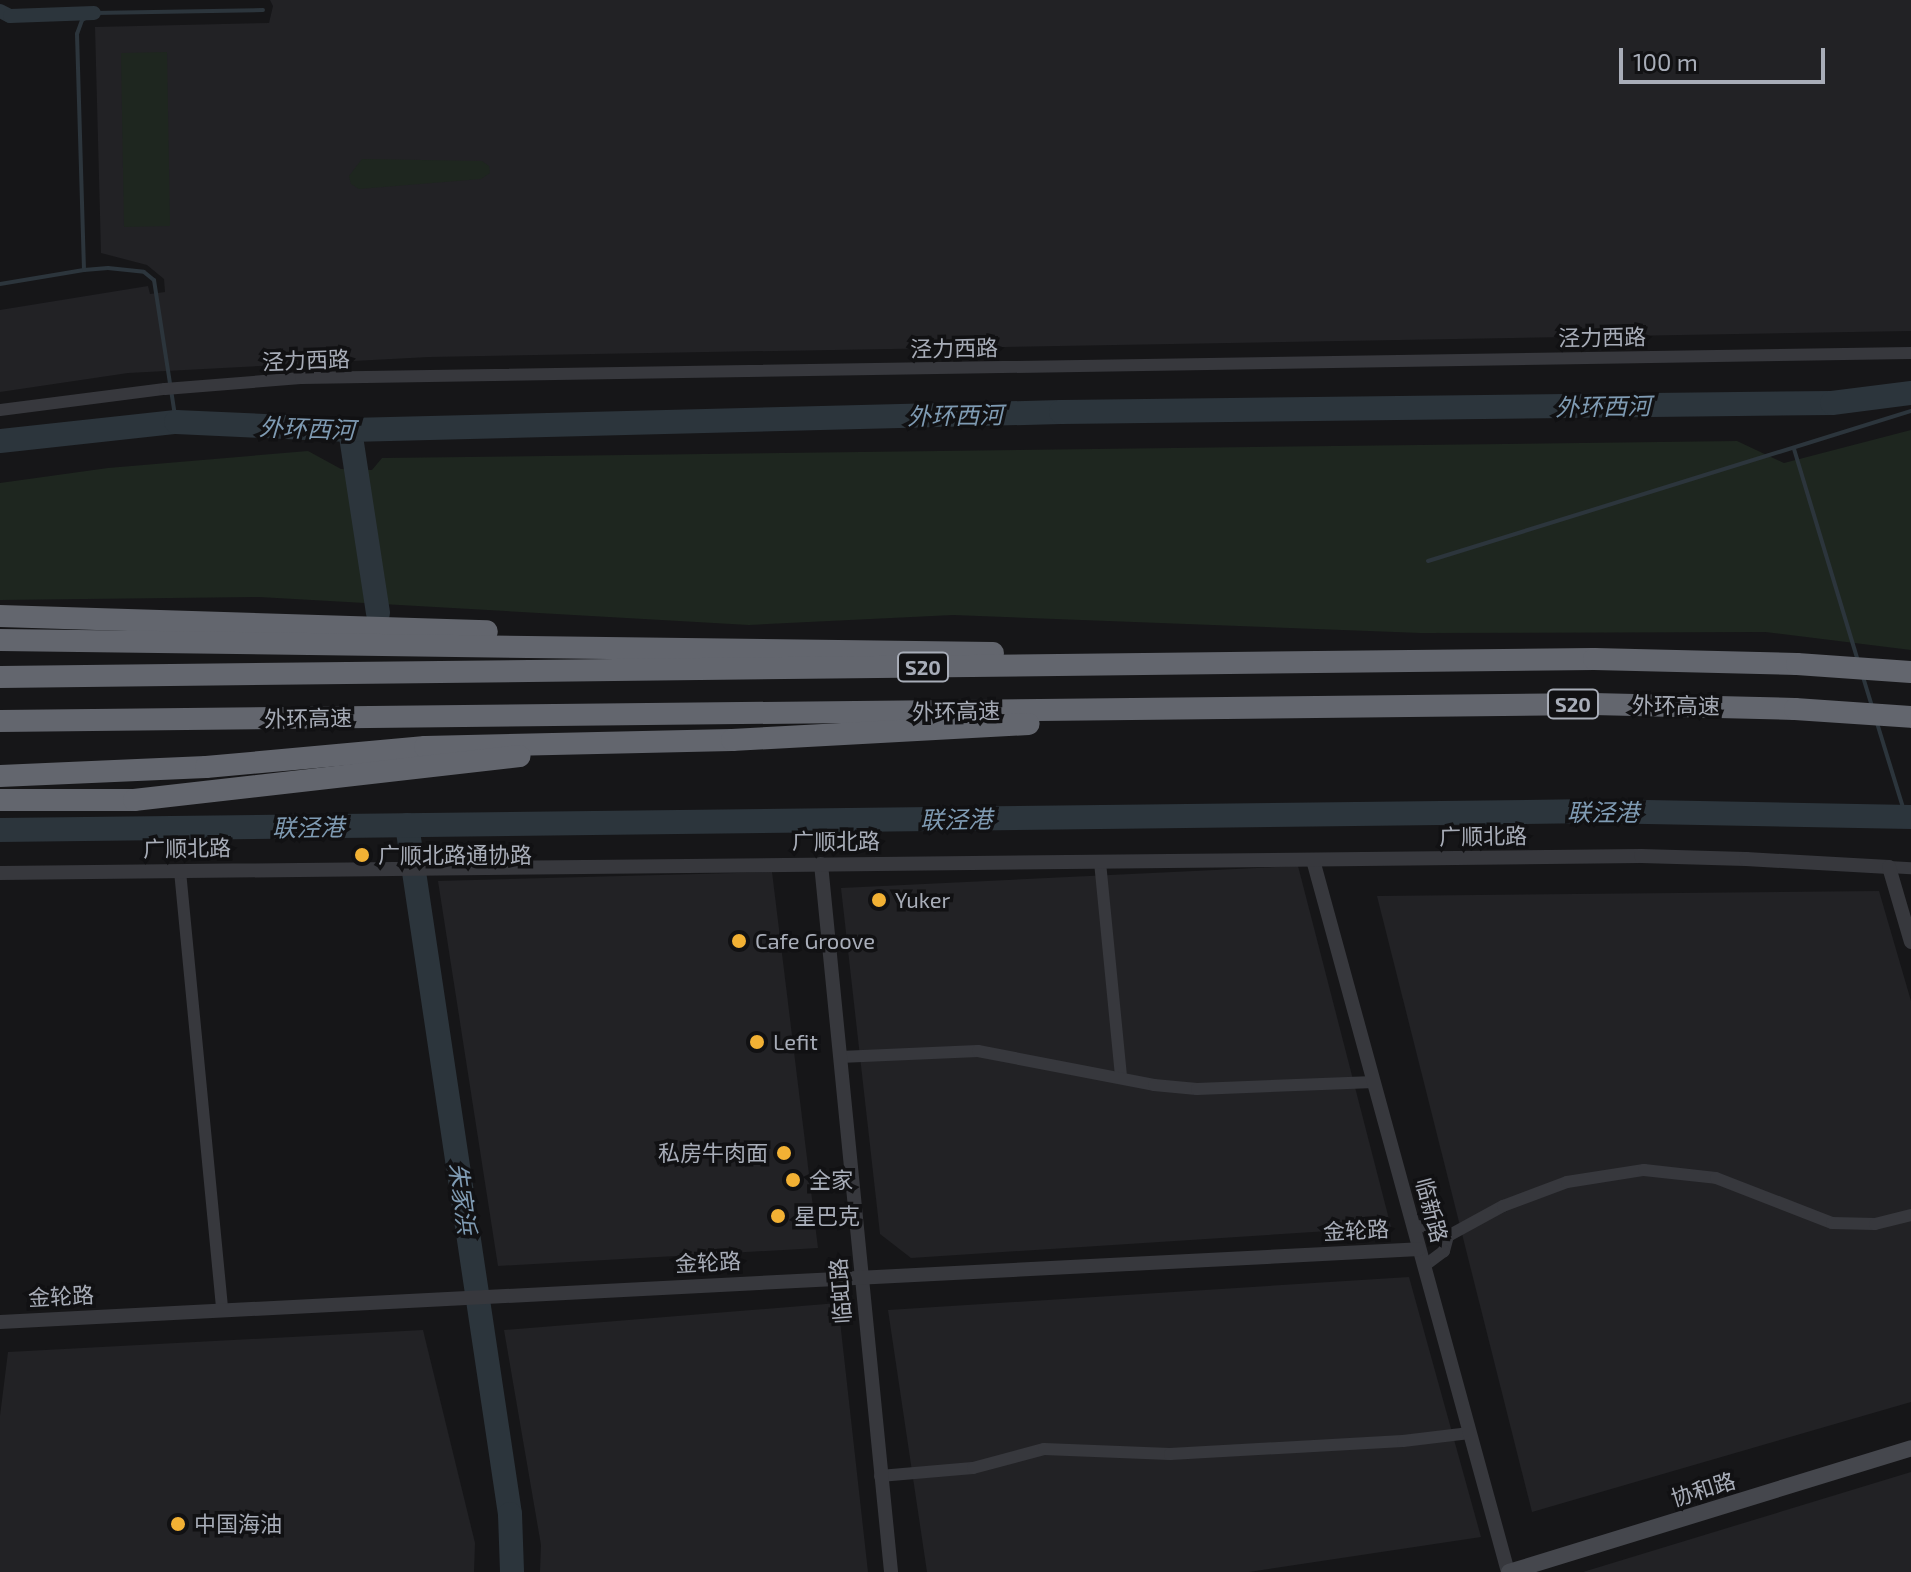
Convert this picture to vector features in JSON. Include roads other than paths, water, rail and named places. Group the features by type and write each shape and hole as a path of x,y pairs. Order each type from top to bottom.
{"highway":[{"path":"0,616 408,626 628,645"},
{"path":"0,640 889,649 1286,664"},
{"name":"外环高速","path":"0,677 1594,659 1911,672"},
{"name":"外环高速","path":"0,721 1593,704 1901,716"},
{"path":"0,776 142,771 425,747 896,732 1286,707"},
{"path":"0,800 87,802 198,794 636,742"}],"main road":[{"name":"协和路","path":"1508,1572 1911,1448"}],"street":[{"name":"泾力西路","path":"0,410 171,388 301,378 1911,353"},
{"name":"广顺北路","path":"0,873 1641,856 1911,868"},
{"name":"临新路","path":"1313,860 1508,1572"},
{"path":"1100,862 1121,1078"},
{"name":"临虹路","path":"821,864 891,1572"},
{"path":"1889,867 1911,942"},
{"path":"180,871 222,1310"},
{"path":"840,1057 978,1051 1197,1089 1374,1082"},
{"path":"1424,1266 1444,1251 1448,1236 1503,1206 1567,1182 1644,1170 1716,1178 1832,1223 1864,1225 1911,1215"},
{"path":"1413,1226 1436,1227 1448,1236"},
{"name":"金轮路","path":"0,1322 1419,1249"},
{"path":"880,1476 973,1468 1044,1449 1170,1454 1403,1441 1470,1433"}],"waterway":[{"path":"84,270 77,34 82,20 94,13 263,10"},
{"path":"0,11 10,16 94,13"},
{"path":"0,284 84,270 108,268 144,272 154,280 176,422"},
{"name":"外环西河","path":"0,441 176,422 350,430 1061,412 1832,403 1911,393"},
{"path":"1428,561 1911,411"},
{"path":"350,430 378,613"},
{"path":"1794,449 1858,661"},
{"path":"1863,677 1872,706"},
{"path":"1877,723 1906,817"},
{"name":"联泾港","path":"0,830 1594,811 1911,817"},
{"name":"朱家浜","path":"407,825 510,1514 512,1572"}],"place":[{"name":"广顺北路通协路","path":"362,855"},
{"name":"Yuker","path":"879,900"},
{"name":"Cafe Groove","path":"739,941"},
{"name":"Lefit","path":"757,1042"},
{"name":"私房牛肉面","path":"784,1153"},
{"name":"全家","path":"793,1180"},
{"name":"星巴克","path":"778,1216"},
{"name":"中国海油","path":"178,1524"}]}
